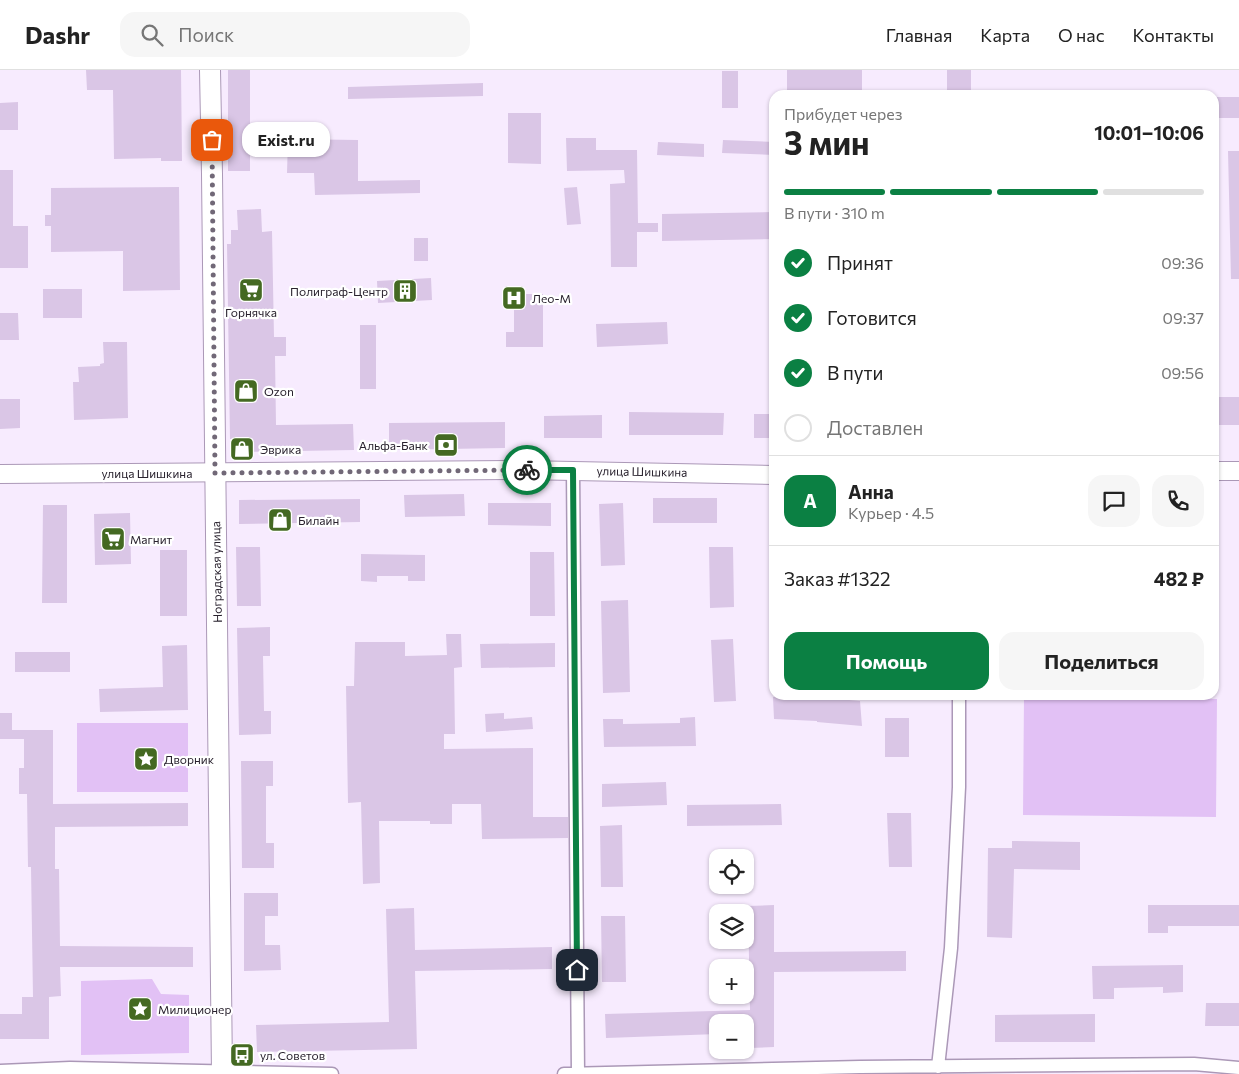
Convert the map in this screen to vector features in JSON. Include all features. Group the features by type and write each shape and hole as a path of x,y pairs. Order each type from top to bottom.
{"main road":[{"name":"Ноградская улица","path":"210,70 222,1073"},
{"name":"улица Шишкина","path":"0,474 573,470 769,475"},
{"path":"1219,471 1239,471"}],"street":[{"path":"573,470 578,1074"},
{"path":"938,1066 951,948 959,787 959,700"},
{"path":"564,1074 938,1066 1194,1064 1239,1068"},
{"path":"0,1071 70,1068 222,1073 332,1074"}],"shaded area":[{"path":"1024,700 1217,700 1216,817 1023,815"},
{"path":"77,723 188,723 188,792 77,792"},
{"path":"152,979 161,994 189,995 189,1053 81,1055 81,981"}],"building":[{"path":"86,70 181,70 182,161 161,161 161,158 114,159 113,90 87,90"},
{"path":"228,70 250,70 250,171 228,171"},
{"path":"787,70 862,70 862,90 787,90"},
{"path":"947,70 971,70 971,90 947,90"},
{"path":"722,71 738,71 738,108 722,108"},
{"path":"483,83 483,96 348,99 348,87"},
{"path":"1219,97 1239,97 1239,118 1219,118"},
{"path":"18,102 18,130 0,130 0,103"},
{"path":"508,113 541,113 541,164 508,163"},
{"path":"566,138 596,138 596,150 637,150 638,223 658,223 658,232 637,232 637,267 611,267 610,184 625,183 624,170 567,171"},
{"path":"288,139 358,140 358,181 420,180 420,193 315,195 314,173 287,173"},
{"path":"723,140 769,142 769,155 722,153"},
{"path":"658,142 704,144 704,157 657,155"},
{"path":"1228,151 1239,151 1239,279 1231,279"},
{"path":"0,170 13,170 13,226 28,226 28,268 0,268"},
{"path":"179,187 180,290 123,291 123,251 51,252 51,226 45,226 45,215 51,215 51,188"},
{"path":"577,187 581,224 567,225 564,188"},
{"name":"Горнячка","path":"261,209 262,232 272,231 274,337 286,337 286,356 275,356 276,425 353,424 354,450 234,452 234,439 230,439 227,244 231,244 231,230 238,230 237,210"},
{"path":"769,212 769,239 662,241 662,214"},
{"path":"414,238 428,238 428,261 414,261"},
{"name":"Полиграф-Центр","path":"431,278 432,300 378,303 377,281"},
{"path":"43,289 82,289 82,318 43,318"},
{"path":"507,294 543,294 543,347 506,347 506,332 514,332 514,308 507,308"},
{"path":"0,313 18,313 19,340 0,340"},
{"path":"667,322 668,344 597,347 596,324"},
{"path":"360,325 376,325 376,389 360,389"},
{"path":"103,342 127,342 128,418 74,420 73,382 79,382 78,367 100,366 100,364 104,363"},
{"path":"1219,397 1239,397 1239,425 1219,425"},
{"path":"0,399 20,399 20,428 0,429"},
{"path":"629,412 724,413 723,435 629,435"},
{"path":"754,414 769,414 769,438 754,438"},
{"path":"602,415 602,438 544,438 544,416"},
{"path":"505,422 505,448 389,450 389,423"},
{"path":"464,494 465,516 405,517 404,495"},
{"path":"653,498 717,498 717,523 653,523"},
{"path":"360,499 360,522 239,524 239,500"},
{"path":"488,503 551,503 551,526 488,525"},
{"path":"623,503 625,565 601,566 599,504"},
{"path":"43,505 67,505 67,603 42,603"},
{"name":"Магнит","path":"130,513 131,564 95,565 94,514"},
{"path":"236,547 260,547 261,606 237,606"},
{"path":"709,547 733,547 734,607 710,608"},
{"path":"160,550 187,550 187,616 160,616"},
{"path":"530,552 554,552 555,616 530,616"},
{"path":"361,554 425,555 425,581 408,581 408,576 377,576 377,582 361,581"},
{"path":"628,600 630,692 603,693 601,601"},
{"path":"270,627 270,656 263,656 264,711 271,711 271,734 239,735 237,628"},
{"path":"446,634 461,634 462,667 454,668 455,734 444,734 444,749 533,748 533,817 568,817 568,838 482,839 481,804 452,804 452,824 430,824 430,821 379,821 380,883 363,884 361,802 348,803 346,686 354,686 355,642 405,642 405,656 447,655"},
{"path":"733,639 736,701 714,702 711,640"},
{"path":"555,643 555,667 481,668 480,644"},
{"path":"187,645 188,710 100,712 99,689 163,687 162,646"},
{"path":"15,652 70,652 70,672 15,672"},
{"path":"773,700 849,700 860,701 862,726 817,721 774,719"},
{"path":"0,713 12,713 12,730 53,730 53,804 188,803 188,826 55,827 55,869 59,869 60,946 193,947 193,967 60,967 61,996 49,997 49,1039 0,1039 0,1014 22,1014 22,997 33,997 31,867 28,867 27,794 19,794 19,768 24,768 24,739 0,739"},
{"path":"504,713 504,719 532,717 533,729 486,732 485,714"},
{"path":"695,717 696,746 604,747 603,719 623,719 623,724 680,723 680,718"},
{"path":"885,718 909,718 909,757 885,757"},
{"path":"241,761 273,761 273,786 266,786 266,843 274,843 274,868 242,868"},
{"path":"666,782 667,805 602,807 602,784"},
{"path":"781,804 782,825 687,826 687,805"},
{"path":"887,813 911,813 912,867 889,867"},
{"path":"622,825 623,887 601,887 600,826"},
{"path":"1012,841 1080,842 1080,870 1014,869 1012,938 987,937 988,848 1012,848"},
{"path":"244,893 278,893 278,916 265,916 265,945 280,945 281,970 244,971"},
{"path":"774,905 774,952 906,951 906,971 774,972 774,1047 754,1048 754,1014 709,1014 709,1034 606,1038 605,1014 750,1010 750,1004 754,1004 754,959 749,959 749,949 754,949 754,906"},
{"path":"1148,905 1239,905 1239,926 1168,926 1168,933 1148,933"},
{"path":"414,908 415,950 552,947 552,969 415,971 417,1049 257,1052 256,1025 389,1022 386,909"},
{"path":"601,916 625,916 626,982 602,982"},
{"path":"1183,965 1183,992 1163,993 1163,987 1114,988 1114,999 1093,999 1092,966"},
{"path":"1206,1003 1239,1003 1239,1026 1205,1026"},
{"path":"1095,1014 1095,1042 995,1042 995,1015"}],"way so far":[{"path":"212,140 215,473 527,470"}],"place":[{"name":"Exist.ru","path":"212,140"},
{"name":"Горнячка","path":"251,290"},
{"name":"Полиграф-Центр","path":"405,291"},
{"name":"Лео-М","path":"514,298"},
{"name":"Ozon","path":"246,391"},
{"name":"Альфа-Банк","path":"446,445"},
{"name":"Эврика","path":"242,449"},
{"name":"Билайн","path":"280,520"},
{"name":"Магнит","path":"113,539"},
{"name":"Дворник","path":"146,759"},
{"name":"Милиционер","path":"140,1009"},
{"name":"ул. Советов","path":"242,1055"}],"route":[{"path":"527,470 573,470 577,970"}]}
